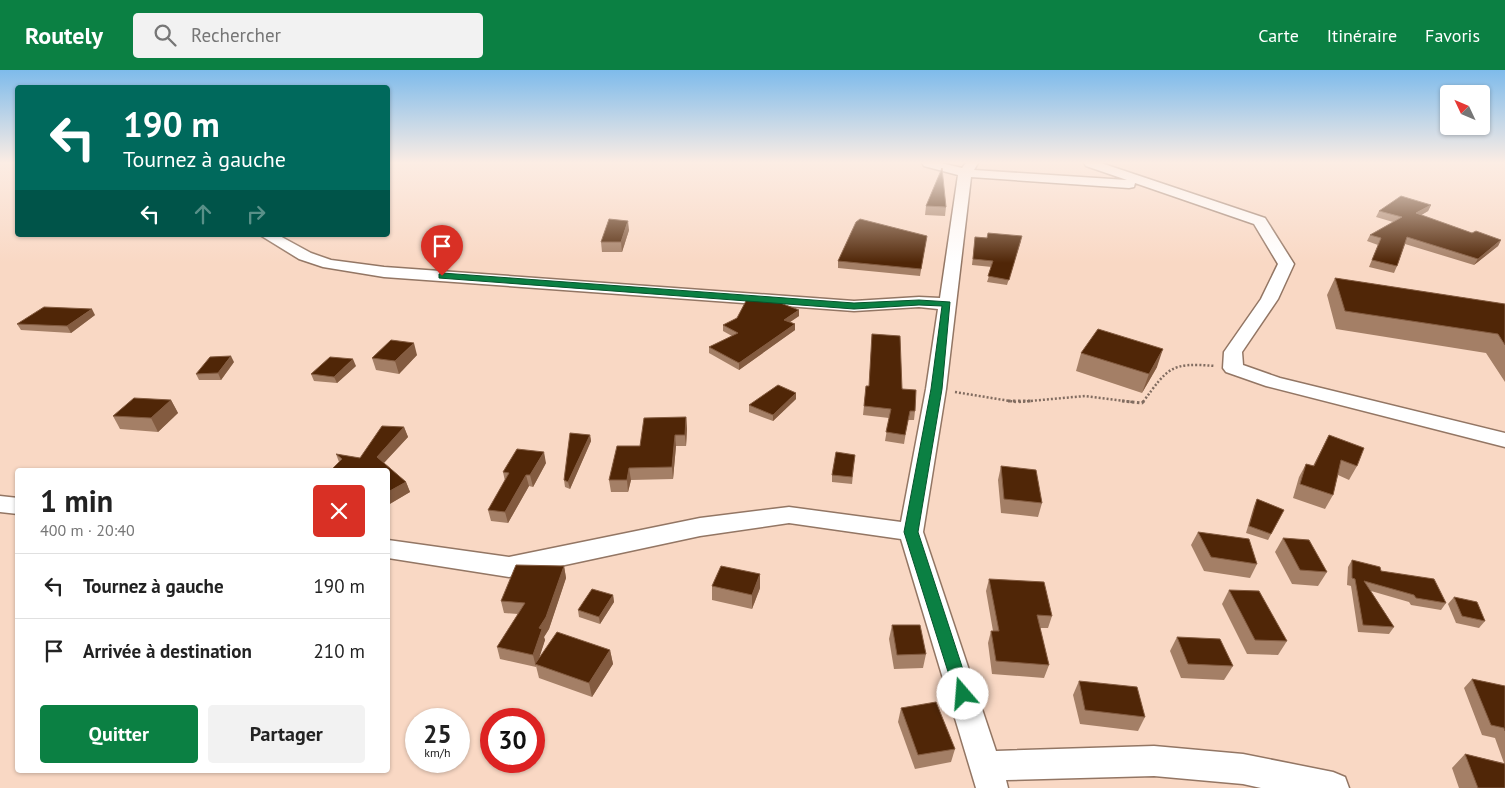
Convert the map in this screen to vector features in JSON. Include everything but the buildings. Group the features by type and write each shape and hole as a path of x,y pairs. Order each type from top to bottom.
{"street":[{"path":"964,197 947,304 936,389 911,532 989,777 1154,761 1243,769 1333,788"},
{"path":"1187,197 1260,221 1286,264 1269,299 1233,352 1233,368 1242,373 1273,382 1505,440"},
{"path":"271,237 305,256 330,264 384,272 854,306 919,302 947,304"},
{"path":"390,549 509,568 700,527 789,515 911,532"}],"path":[{"path":"936,389 1017,402 1085,396 1142,403 1166,370 1192,364 1233,368"}],"route":[{"path":"442,276 854,306 919,302 947,304 936,389 911,532 963,694"}]}
